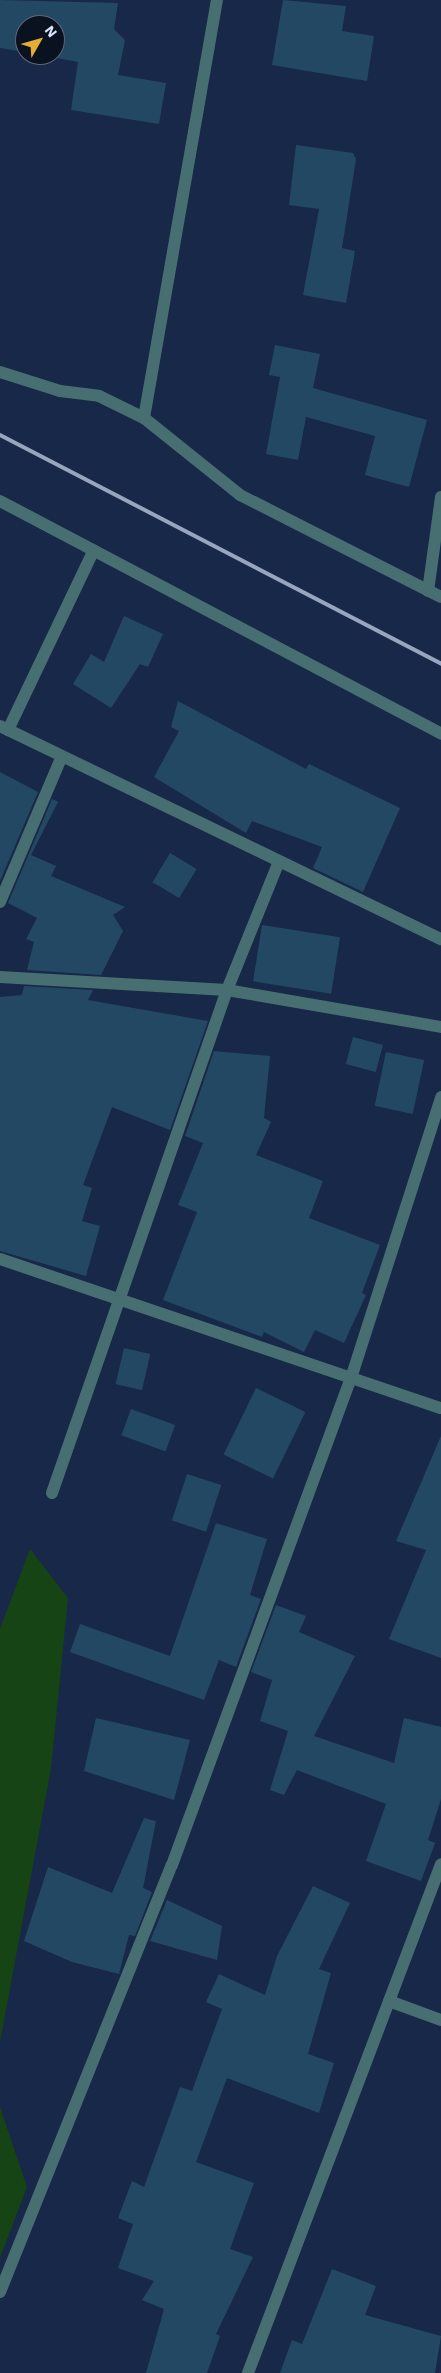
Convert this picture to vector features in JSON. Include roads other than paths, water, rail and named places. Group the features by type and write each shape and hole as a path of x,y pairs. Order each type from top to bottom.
{"street":[{"path":"144,418 217,0"},
{"path":"0,372 60,391 99,396 144,418 240,496 441,597"},
{"path":"428,591 441,497"},
{"path":"0,501 441,734"},
{"path":"94,550 4,728 278,864 441,939"},
{"path":"0,902 62,758"},
{"path":"52,1494 116,1299 227,990 278,864"},
{"path":"0,977 227,990 441,1027"},
{"path":"0,2292 172,1865 352,1375 441,1097"},
{"path":"0,1259 116,1299 352,1375 441,1408"},
{"path":"248,2373 441,1864"},
{"path":"389,2001 441,2020"}],"railway":[{"path":"0,435 441,664"}]}
